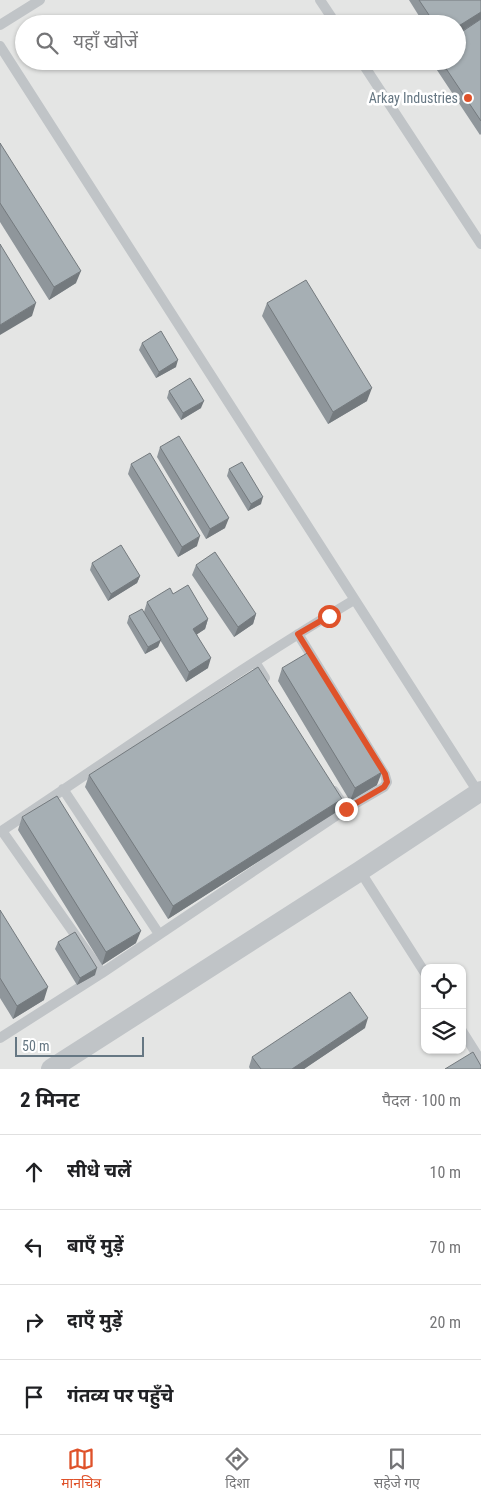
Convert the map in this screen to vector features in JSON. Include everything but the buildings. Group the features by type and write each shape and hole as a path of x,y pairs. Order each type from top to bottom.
{"street":[{"path":"51,1069 360,871 480,791"}],"lane":[{"path":"16,15 40,0"},
{"path":"320,0 330,15"},
{"path":"0,25 15,16"},
{"path":"0,46 15,69"},
{"path":"15,70 354,600 480,791"},
{"path":"367,70 481,244"},
{"path":"102,972 1,831 255,662 354,600"},
{"path":"0,1038 346,809 384,787 387,782 385,774 298,634"},
{"path":"255,662 270,686"},
{"path":"331,784 346,809"},
{"path":"63,789 159,934"},
{"path":"360,871 421,967"},
{"path":"466,1037 481,1061"}],"shaded area":[{"path":"0,0 481,0 481,1069 0,1069"}],"place":[{"name":"Arkay Industries","path":"468,98"}],"route":[{"path":"329,616 298,634 385,774 387,782 384,787 346,809"}]}
